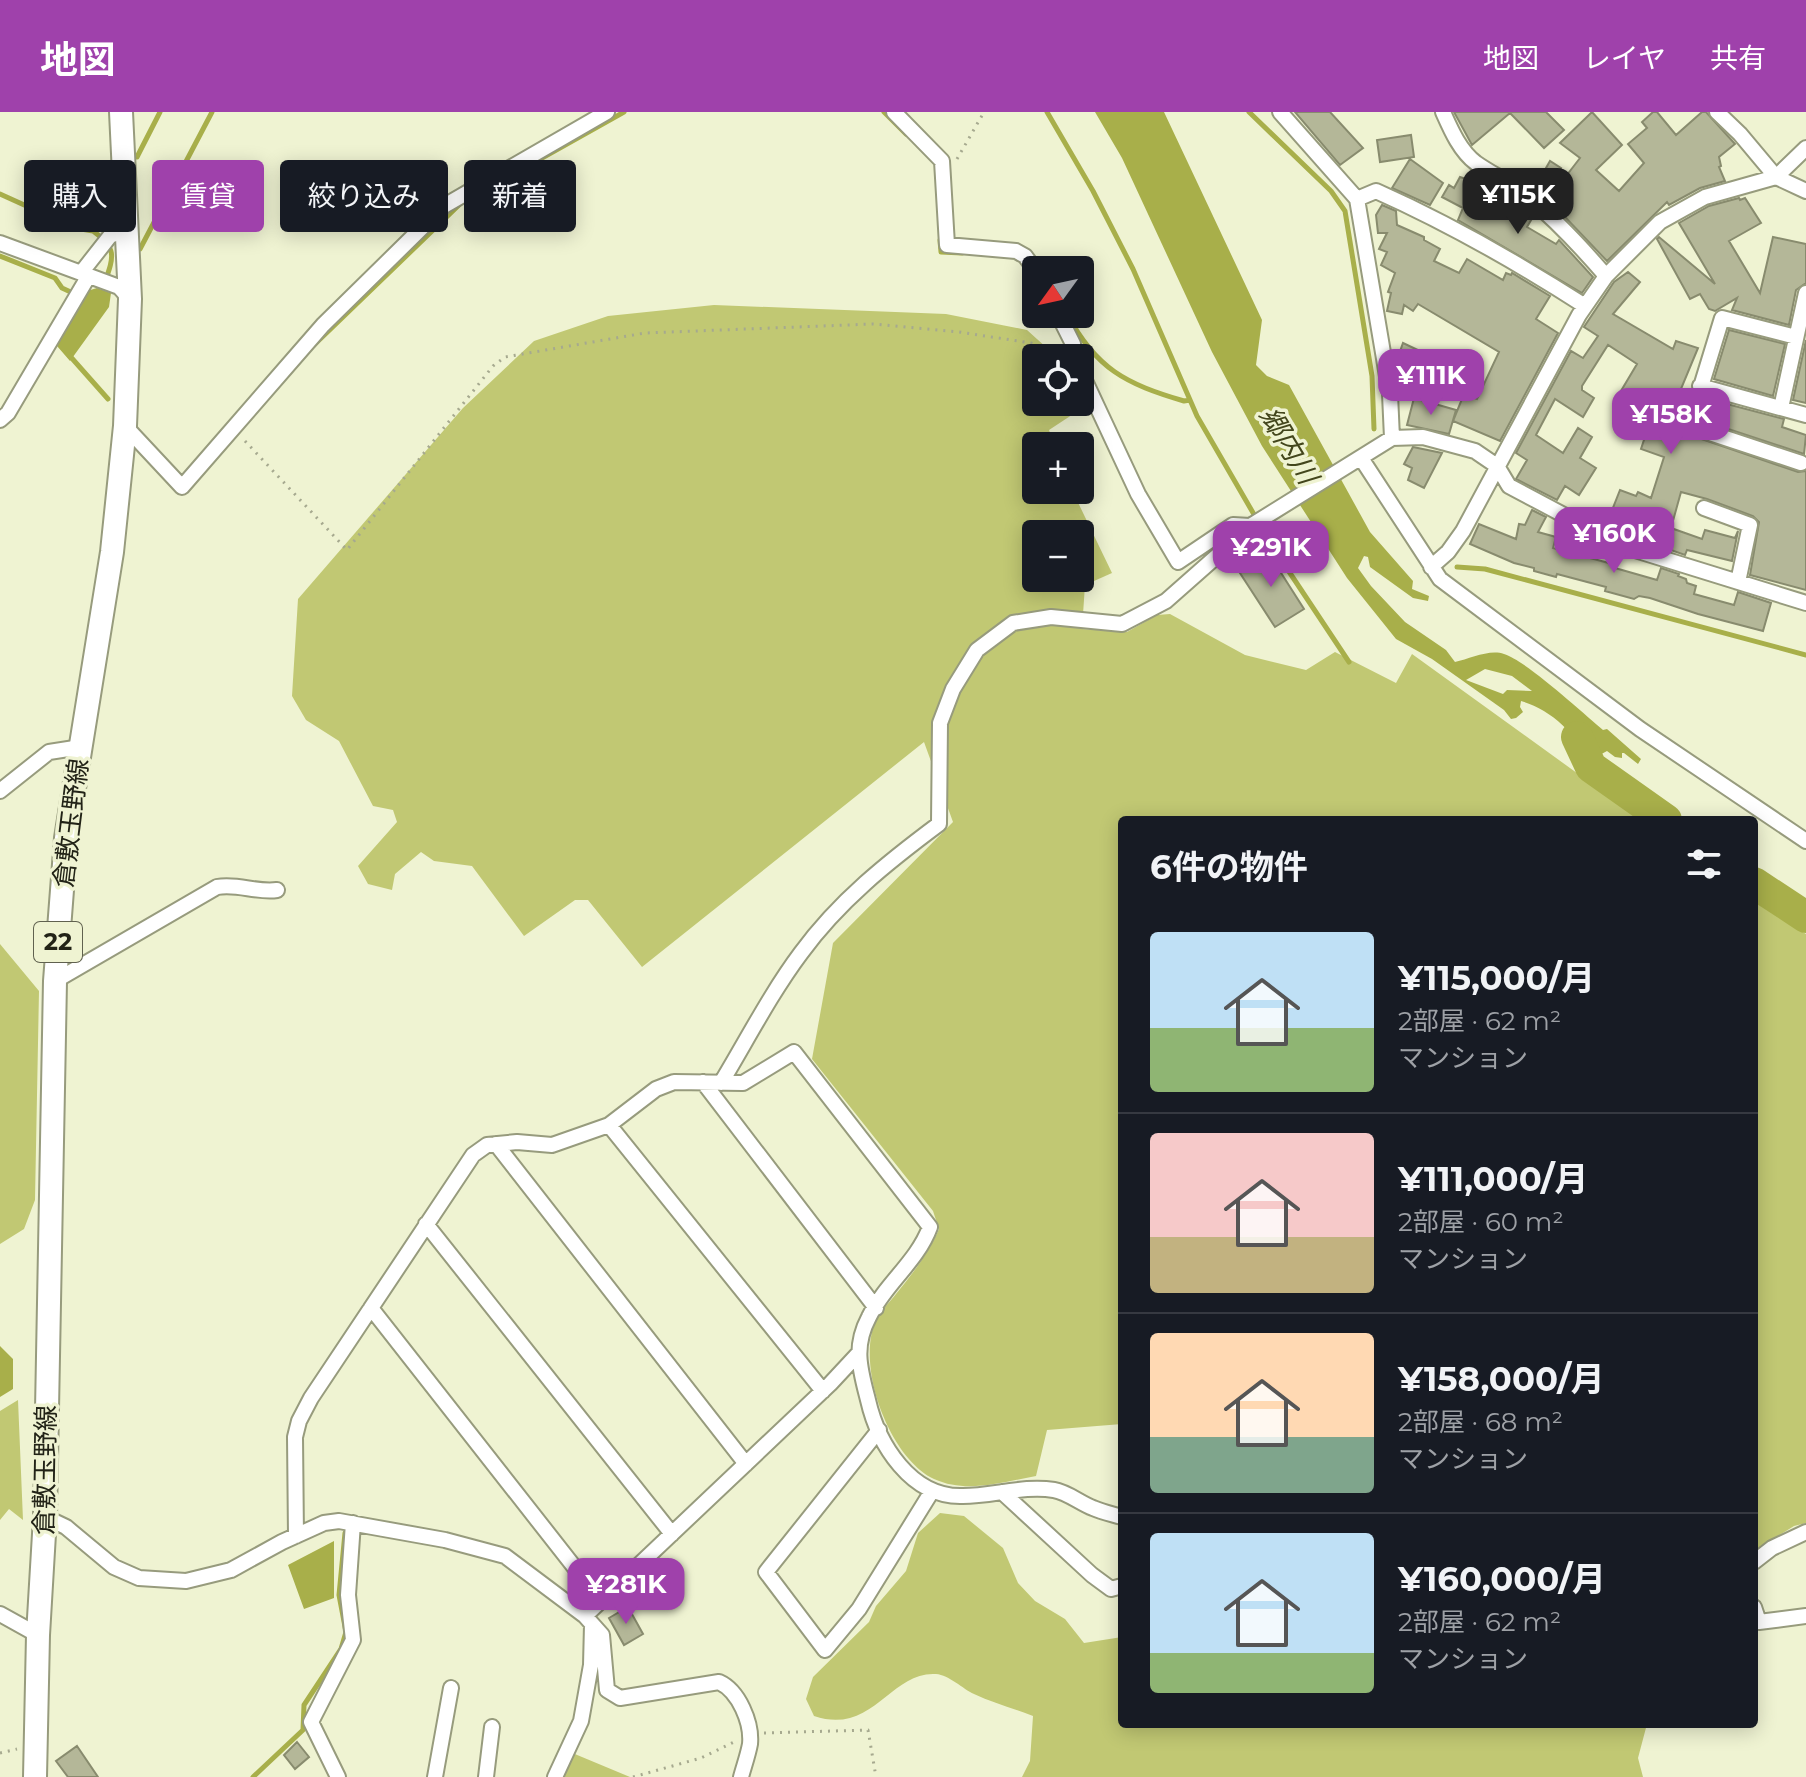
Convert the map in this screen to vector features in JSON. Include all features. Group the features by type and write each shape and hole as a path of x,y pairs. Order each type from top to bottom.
{"main road":[{"name":"倉敷玉野線","path":"35,1777 38,1635 45,1517 55,981 66,838 112,552 125,426 122,292 113,237 121,112"}],"street":[{"path":"125,426 182,487 323,325 444,206 607,112"},
{"path":"894,112 938,156 944,168 947,245 1016,251 1025,256"},
{"path":"1280,112 1357,199 1390,394 1392,438"},
{"path":"1443,112 1453,136 1474,162 1519,188 1568,233 1606,276"},
{"path":"1717,112 1776,177 1806,191"},
{"path":"1431,567 1448,552 1463,531 1585,306 1606,276 1660,222 1705,197 1776,177 1806,148"},
{"path":"1357,199 1376,191 1433,216 1524,267 1585,306"},
{"path":"0,420 8,413 113,237"},
{"path":"0,243 71,267 122,292"},
{"path":"1781,408 1806,293"},
{"path":"1796,337 1722,318 1689,426 1801,463"},
{"path":"1700,386 1806,415"},
{"path":"1094,400 1138,494 1178,562 1233,525 1260,519"},
{"path":"721,1083 800,954 827,921 881,867 939,824 940,723 953,689 977,650 1013,623 1051,617 1122,624 1166,601 1260,519 1392,438 1423,437 1475,451 1497,466 1509,486 1622,546 1806,603"},
{"path":"1358,460 1440,579 1640,729 1806,841"},
{"path":"1704,508 1750,525 1738,582"},
{"path":"0,791 49,752 81,747"},
{"path":"55,981 217,887 234,884 263,892 277,890"},
{"path":"296,1536 295,1437 299,1421 311,1398 473,1155 487,1145 517,1142 552,1145 609,1125 656,1089 674,1082 743,1083 794,1052 930,1227 924,1244 869,1317 857,1355 601,1601 588,1620 591,1665 581,1721 555,1777"},
{"path":"703,1082 876,1308"},
{"path":"609,1125 823,1391"},
{"path":"496,1144 746,1464"},
{"path":"426,1224 672,1534"},
{"path":"371,1308 601,1601"},
{"path":"857,1355 869,1406 884,1443 906,1474 932,1491 961,1497 1056,1490 1095,1509 1118,1516"},
{"path":"879,1430 766,1572 825,1650 859,1609 932,1491"},
{"path":"1002,1492 1092,1575 1111,1589 1118,1587"},
{"path":"45,1517 66,1527 114,1567 139,1578 186,1581 231,1570 324,1523 339,1521 445,1540 505,1556 588,1620 602,1635 607,1690 620,1698 719,1682 730,1688 737,1697 750,1734 741,1777"},
{"path":"338,1777 311,1722 353,1640 348,1595 353,1523"},
{"path":"1758,1559 1772,1548 1806,1532"},
{"path":"0,1614 38,1635"},
{"path":"1758,1619 1759,1622 1806,1616"},
{"path":"435,1777 451,1688"},
{"path":"486,1777 492,1727"}],"path":[{"path":"944,168 956,162 984,112"},
{"path":"239,434 347,550 493,366 505,357 645,333 873,324 959,332 1034,344"},
{"path":"633,1777 701,1758 750,1734 868,1730 876,1777"}],"shaded area":[{"path":"714,305 946,314 1027,330 1042,344 1022,344 1022,416 1070,416 1050,432 1022,432 1022,504 1079,504 1086,520 1022,520 1022,592 1085,592 1082,629 1127,632 1157,615 1170,614 1245,655 1306,670 1335,652 1396,683 1412,654 1636,816 1118,816 1118,1424 1047,1430 1036,1476 972,1486 934,1479 918,1468 890,1431 873,1383 870,1359 871,1337 877,1318 920,1263 939,1229 933,1211 812,1059 833,943 953,822 924,742 642,967 588,900 575,900 524,936 472,866 434,861 421,852 395,874 392,890 368,884 358,866 397,822 393,810 373,806 339,741 306,720 292,696 298,599 463,408 534,341 608,316"},
{"path":"1094,536 1112,573 1094,581"},
{"path":"1758,904 1806,934 1806,1523 1794,1526 1758,1548"},
{"path":"0,944 39,991 35,1200 24,1229 0,1244"},
{"path":"18,1400 23,1520 9,1509 0,1520 0,1411"},
{"path":"940,1513 964,1516 1003,1548 1018,1583 1035,1601 1065,1619 1084,1643 1118,1638 1118,1728 1646,1728 1638,1758 1643,1777 1022,1777 1030,1761 1033,1716 981,1697 936,1674 906,1682 866,1711 851,1717 834,1720 814,1716 806,1699 813,1677 869,1622 876,1606 906,1571 918,1533"},
{"path":"570,1752 630,1777 560,1777"}],"water":[{"path":"1095,112 1164,112 1262,320 1256,365 1267,376 1289,385 1370,532 1413,581 1412,589 1429,596 1428,601 1413,598 1370,567 1368,557 1364,556 1358,568 1371,586 1405,622 1446,650 1455,662 1498,653 1526,666 1603,730 1607,729 1641,759 1638,764 1624,753 1622,758 1607,751 1596,757 1599,774 1582,763 1570,732 1552,716 1521,701 1523,712 1511,719 1504,710 1432,659 1396,639 1347,578 1262,446 1212,352 1122,158","holes":["1485,669 1512,676 1532,691 1507,690 1503,694 1466,680"]},
{"path":"97,288 111,293 109,307 70,361 57,346 87,291"},
{"path":"0,1346 13,1359 13,1389 0,1397"},
{"path":"334,1541 334,1598 304,1609 288,1565"}],"building":[{"path":"1295,112 1330,112 1363,148 1340,165"},
{"path":"1454,112 1546,112 1564,130 1544,148 1510,113 1472,145"},
{"path":"1592,112 1622,145 1596,170 1619,191 1644,163 1628,144 1647,128 1642,122 1653,112 1657,112 1676,135 1702,112 1706,112 1735,144 1719,157 1719,167 1725,181 1700,188 1669,205 1667,202 1607,261 1534,189 1550,161 1561,168 1556,176 1563,180 1580,158 1560,143"},
{"path":"1411,135 1414,157 1380,162 1377,140"},
{"path":"1410,159 1443,183 1430,205 1392,188"},
{"path":"1460,177 1478,183 1470,197 1508,217 1516,203 1534,215 1527,227 1556,244 1559,240 1593,277 1582,293 1458,220 1463,208 1442,197 1449,185 1454,188"},
{"path":"1745,198 1761,223 1729,241 1760,293 1773,237 1806,244 1806,283 1796,290 1789,325 1732,310 1737,298 1715,311 1709,309 1700,294 1690,299 1657,239 1659,237 1715,284 1679,223 1709,206"},
{"path":"1382,205 1396,211 1397,225 1424,237 1440,249 1434,261 1459,273 1467,259 1503,280 1506,273 1512,273 1550,296 1536,319 1558,333 1500,441 1453,421 1464,394 1477,399 1499,352 1418,304 1413,311 1404,305 1402,314 1387,311 1391,293 1388,292 1395,273 1381,265 1387,252 1379,249 1387,233 1378,233 1376,215"},
{"path":"1628,272 1640,282 1613,314 1673,349 1676,341 1698,348 1678,396 1669,428 1798,472 1806,471 1806,590 1750,575 1759,522 1753,516 1707,499 1681,492 1671,528 1702,539 1705,530 1735,538 1738,531 1732,561 1687,550 1685,555 1614,530 1616,527 1607,523 1620,490 1636,496 1638,492 1651,498 1664,457 1641,449 1652,416 1618,396 1637,364 1608,345 1582,386 1582,390 1594,398 1583,417 1555,399 1536,435 1563,453 1578,428 1592,437 1580,458 1596,468 1579,495 1565,486 1557,500 1516,479 1527,460 1516,453 1571,351 1583,358 1598,336 1584,327 1614,282"},
{"path":"1729,330 1785,344 1773,396 1714,379"},
{"path":"1806,340 1806,403 1793,400"},
{"path":"1403,343 1439,360 1428,389 1399,378 1405,363 1397,360"},
{"path":"1414,398 1456,410 1449,434 1407,425"},
{"path":"1708,399 1784,419 1782,427 1806,435 1804,454 1701,420"},
{"path":"1413,447 1442,453 1424,488 1408,480 1412,468 1404,464"},
{"path":"1532,510 1546,517 1538,532 1556,537 1553,548 1657,580 1661,568 1679,574 1687,583 1696,586 1694,594 1734,605 1738,592 1771,603 1763,631 1650,598 1639,596 1634,599 1605,591 1606,587 1534,571 1534,568 1470,544 1479,524 1516,539 1519,524 1525,525"},
{"path":"1267,551 1304,609 1275,627 1238,570"},
{"path":"628,1607 643,1634 624,1645 609,1618"},
{"path":"297,1742 309,1757 295,1769 284,1755"},
{"path":"77,1746 98,1777 68,1777 56,1761"}],"waterway":[{"path":"137,157 160,112"},
{"path":"140,249 212,112"},
{"path":"539,160 624,112"},
{"path":"884,112 906,134"},
{"path":"1047,112 1133,269 1197,416 1274,549 1349,662"},
{"path":"1249,112 1331,191 1345,211 1372,376 1374,429"},
{"path":"0,194 24,205"},
{"path":"314,345 459,205"},
{"path":"94,232 110,248 111,259 105,282"},
{"path":"940,240 941,252 962,253"},
{"path":"0,256 55,278 62,288 75,294"},
{"path":"1075,328 1101,361 1129,381 1184,401 1190,400"},
{"path":"69,355 108,399"},
{"path":"1457,567 1485,569 1806,655"},
{"name":"郷内川","path":"1577,737 1591,767 1660,816"},
{"name":"郷内川","path":"1758,886 1806,917"},
{"path":"253,1777 303,1730 304,1705 341,1649 346,1632 339,1595 345,1533"}]}
